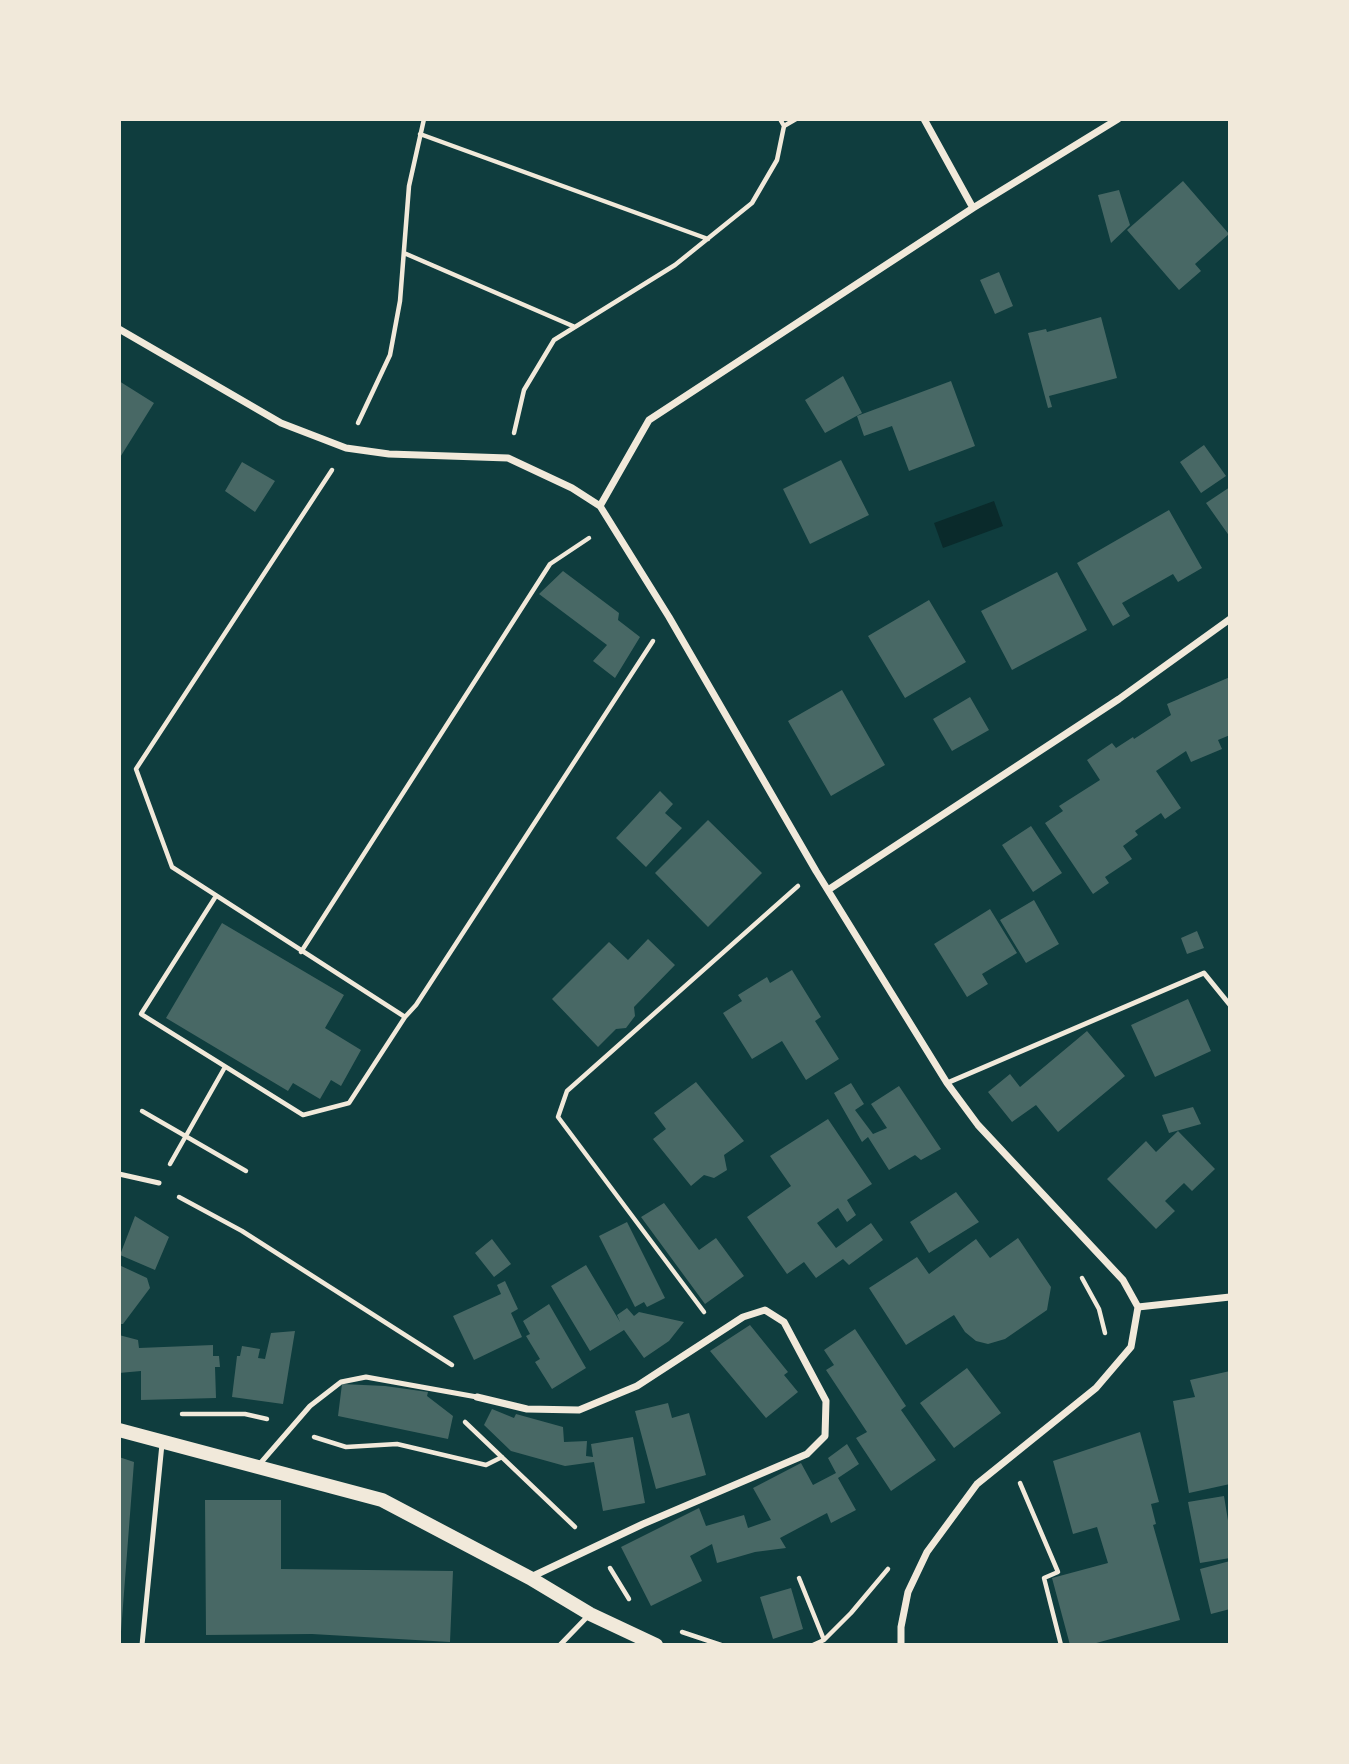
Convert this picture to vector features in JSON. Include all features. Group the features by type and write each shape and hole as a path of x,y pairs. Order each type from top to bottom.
{"main road":[{"path":"119,1430 382,1500 530,1578 590,1614 656,1645"}],"street":[{"path":"924,119 973,208"},
{"path":"600,506 649,420 973,208 1118,119"},
{"path":"119,329 281,423 346,448 389,454 508,458 572,488 600,506 669,617 816,871 947,1083 978,1125 1123,1280 1138,1307 1131,1348 1096,1388 976,1484 927,1552 908,1592 901,1627 901,1645"},
{"path":"828,890 1119,699 1230,619"},
{"path":"1138,1307 1230,1297"},
{"path":"477,1397 527,1409 579,1410 638,1386 743,1317 765,1310 784,1322 826,1401 825,1436 807,1454 643,1524 530,1578"}],"lane":[{"path":"947,1083 1204,973 1230,1005"},
{"path":"119,1174 159,1183"},
{"path":"258,1466 310,1406 341,1382 366,1377 477,1397"},
{"path":"142,1645 162,1441"},
{"path":"561,1645 590,1614"}],"path":[{"path":"405,1017 172,867 136,769 346,448 390,355 410,186 424,119"},
{"path":"508,458 524,390 554,340 675,265 752,203 778,160 784,126 780,119"},
{"path":"784,126 796,119"},
{"path":"420,134 708,239"},
{"path":"404,253 575,327"},
{"path":"301,952 550,564 588,539 617,530"},
{"path":"216,896 141,1014 303,1115 349,1103 669,617"},
{"path":"719,1332 558,1117 567,1091 816,871"},
{"path":"225,1067 159,1183 189,1204 242,1231 457,1368"},
{"path":"142,1111 246,1171"},
{"path":"1009,1458 1058,1572 1044,1578 1061,1645"},
{"path":"799,1578 824,1640"}],"water":[{"path":"994,501 1003,526 943,548 934,523"}],"building":[{"path":"1183,181 1229,234 1195,264 1201,271 1179,290 1127,230"},
{"path":"1119,190 1130,225 1111,243 1098,195"},
{"path":"999,272 1013,306 995,314 980,280"},
{"path":"1101,317 1117,378 1049,396 1052,407 1048,408 1028,333 1046,329 1047,332"},
{"path":"843,376 862,413 825,433 805,400"},
{"path":"119,381 154,403 119,459"},
{"path":"951,381 975,446 909,471 892,426 864,436 857,416"},
{"path":"1204,445 1226,476 1201,493 1180,462"},
{"path":"841,460 869,515 810,544 783,489"},
{"path":"242,462 275,481 255,512 225,491"},
{"path":"1230,487 1230,537 1206,503"},
{"path":"1169,510 1202,568 1178,582 1173,574 1122,603 1130,616 1113,626 1077,563"},
{"path":"563,571 619,613 618,620 640,637 615,678 593,661 607,645 539,594"},
{"path":"1057,572 1087,630 1012,670 981,611"},
{"path":"929,600 966,662 905,698 868,636"},
{"path":"1230,677 1230,735 1218,740 1222,749 1191,762 1186,751 1156,771 1181,808 1165,819 1161,813 1135,831 1138,835 1123,846 1132,859 1105,877 1109,883 1093,894 1045,823 1063,811 1059,806 1100,780 1087,760 1112,743 1116,748 1133,737 1134,739 1171,715 1167,704"},
{"path":"842,690 885,765 831,796 788,721"},
{"path":"970,697 989,730 952,751 933,719"},
{"path":"660,791 673,804 665,813 682,828 646,867 616,838"},
{"path":"708,820 762,873 708,927 655,873"},
{"path":"1031,826 1062,873 1033,892 1002,845"},
{"path":"1034,900 1059,944 1026,963 1000,920"},
{"path":"990,909 1017,953 982,974 988,984 967,997 934,944"},
{"path":"222,923 344,995 325,1028 361,1050 341,1086 331,1080 320,1099 293,1083 288,1091 166,1018"},
{"path":"1197,931 1204,948 1187,954 1181,938"},
{"path":"648,939 675,965 634,1007 635,1016 626,1028 616,1029 598,1047 552,999 609,942 628,960"},
{"path":"792,970 821,1017 815,1021 839,1059 806,1080 782,1041 752,1059 723,1013 742,1001 738,995 767,977 770,983"},
{"path":"1188,999 1211,1051 1155,1077 1131,1025"},
{"path":"1087,1031 1125,1076 1058,1132 1036,1105 1012,1122 988,1092 1010,1074 1020,1087"},
{"path":"696,1082 744,1141 724,1155 727,1170 714,1178 704,1175 691,1186 653,1139 666,1129 654,1113"},
{"path":"851,1083 864,1104 855,1110 873,1134 887,1128 871,1104 899,1086 941,1149 921,1160 915,1155 889,1170 868,1137 862,1142 834,1093"},
{"path":"1193,1107 1201,1124 1169,1133 1162,1115"},
{"path":"828,1119 872,1184 847,1200 856,1215 847,1222 838,1208 817,1223 836,1248 871,1223 883,1240 849,1265 843,1259 816,1278 804,1262 787,1274 747,1217 791,1186 770,1156"},
{"path":"1178,1131 1215,1169 1192,1191 1184,1183 1165,1201 1175,1211 1156,1229 1107,1179 1146,1141 1156,1152"},
{"path":"956,1192 979,1222 929,1253 910,1222"},
{"path":"664,1203 699,1250 716,1238 744,1276 705,1304 641,1217"},
{"path":"135,1216 169,1237 155,1270 120,1255"},
{"path":"627,1222 665,1298 647,1307 644,1302 635,1307 599,1236"},
{"path":"1018,1238 1051,1287 1047,1310 1005,1339 988,1344 976,1341 965,1332 954,1315 906,1345 869,1288 917,1257 929,1274 976,1239 990,1258"},
{"path":"492,1239 511,1264 494,1277 475,1253"},
{"path":"119,1265 147,1278 150,1288 123,1324 119,1324"},
{"path":"586,1265 620,1322 617,1315 627,1308 634,1316 639,1312 684,1322 669,1341 644,1358 624,1330 590,1351 551,1286"},
{"path":"505,1281 518,1309 511,1313 522,1337 474,1360 453,1316 501,1294 497,1285"},
{"path":"549,1304 586,1368 552,1389 535,1362 540,1359 526,1336 530,1334 523,1321"},
{"path":"750,1325 788,1372 784,1375 798,1392 766,1418 710,1351"},
{"path":"855,1329 906,1406 901,1410 936,1460 891,1491 856,1438 867,1432 826,1370 834,1365 824,1350"},
{"path":"295,1331 283,1404 232,1397 237,1356 240,1356 242,1346 260,1349 258,1358 265,1359 271,1333"},
{"path":"119,1335 138,1340 139,1348 213,1345 213,1356 219,1356 220,1367 215,1367 216,1398 141,1400 141,1371 119,1373"},
{"path":"967,1368 1001,1413 954,1448 920,1403"},
{"path":"1230,1371 1230,1484 1189,1493 1173,1401 1195,1397 1190,1380"},
{"path":"342,1384 428,1392 427,1396 453,1416 448,1439 338,1416"},
{"path":"668,1403 672,1418 689,1413 706,1475 656,1489 635,1411"},
{"path":"492,1409 514,1418 516,1414 563,1427 564,1442 587,1441 586,1456 593,1457 591,1444 633,1437 645,1503 603,1511 594,1462 565,1466 511,1451 484,1425"},
{"path":"1140,1432 1159,1502 1151,1504 1156,1524 1153,1525 1180,1620 1089,1645 1070,1645 1052,1578 1108,1563 1097,1527 1073,1534 1053,1461"},
{"path":"847,1444 859,1464 838,1478 856,1510 831,1523 827,1513 780,1538 786,1548 755,1552 717,1563 712,1544 690,1556 702,1581 651,1606 621,1547 699,1508 706,1526 744,1515 748,1528 771,1520 753,1488 801,1463 813,1485 836,1473 828,1458"},
{"path":"119,1457 134,1462 120,1645 119,1645"},
{"path":"1224,1496 1230,1533 1230,1558 1200,1563 1188,1502"},
{"path":"205,1500 281,1500 281,1569 453,1571 450,1642 312,1634 206,1635"},
{"path":"1230,1561 1230,1609 1211,1614 1200,1569"},
{"path":"791,1588 803,1629 773,1639 760,1597"}]}
